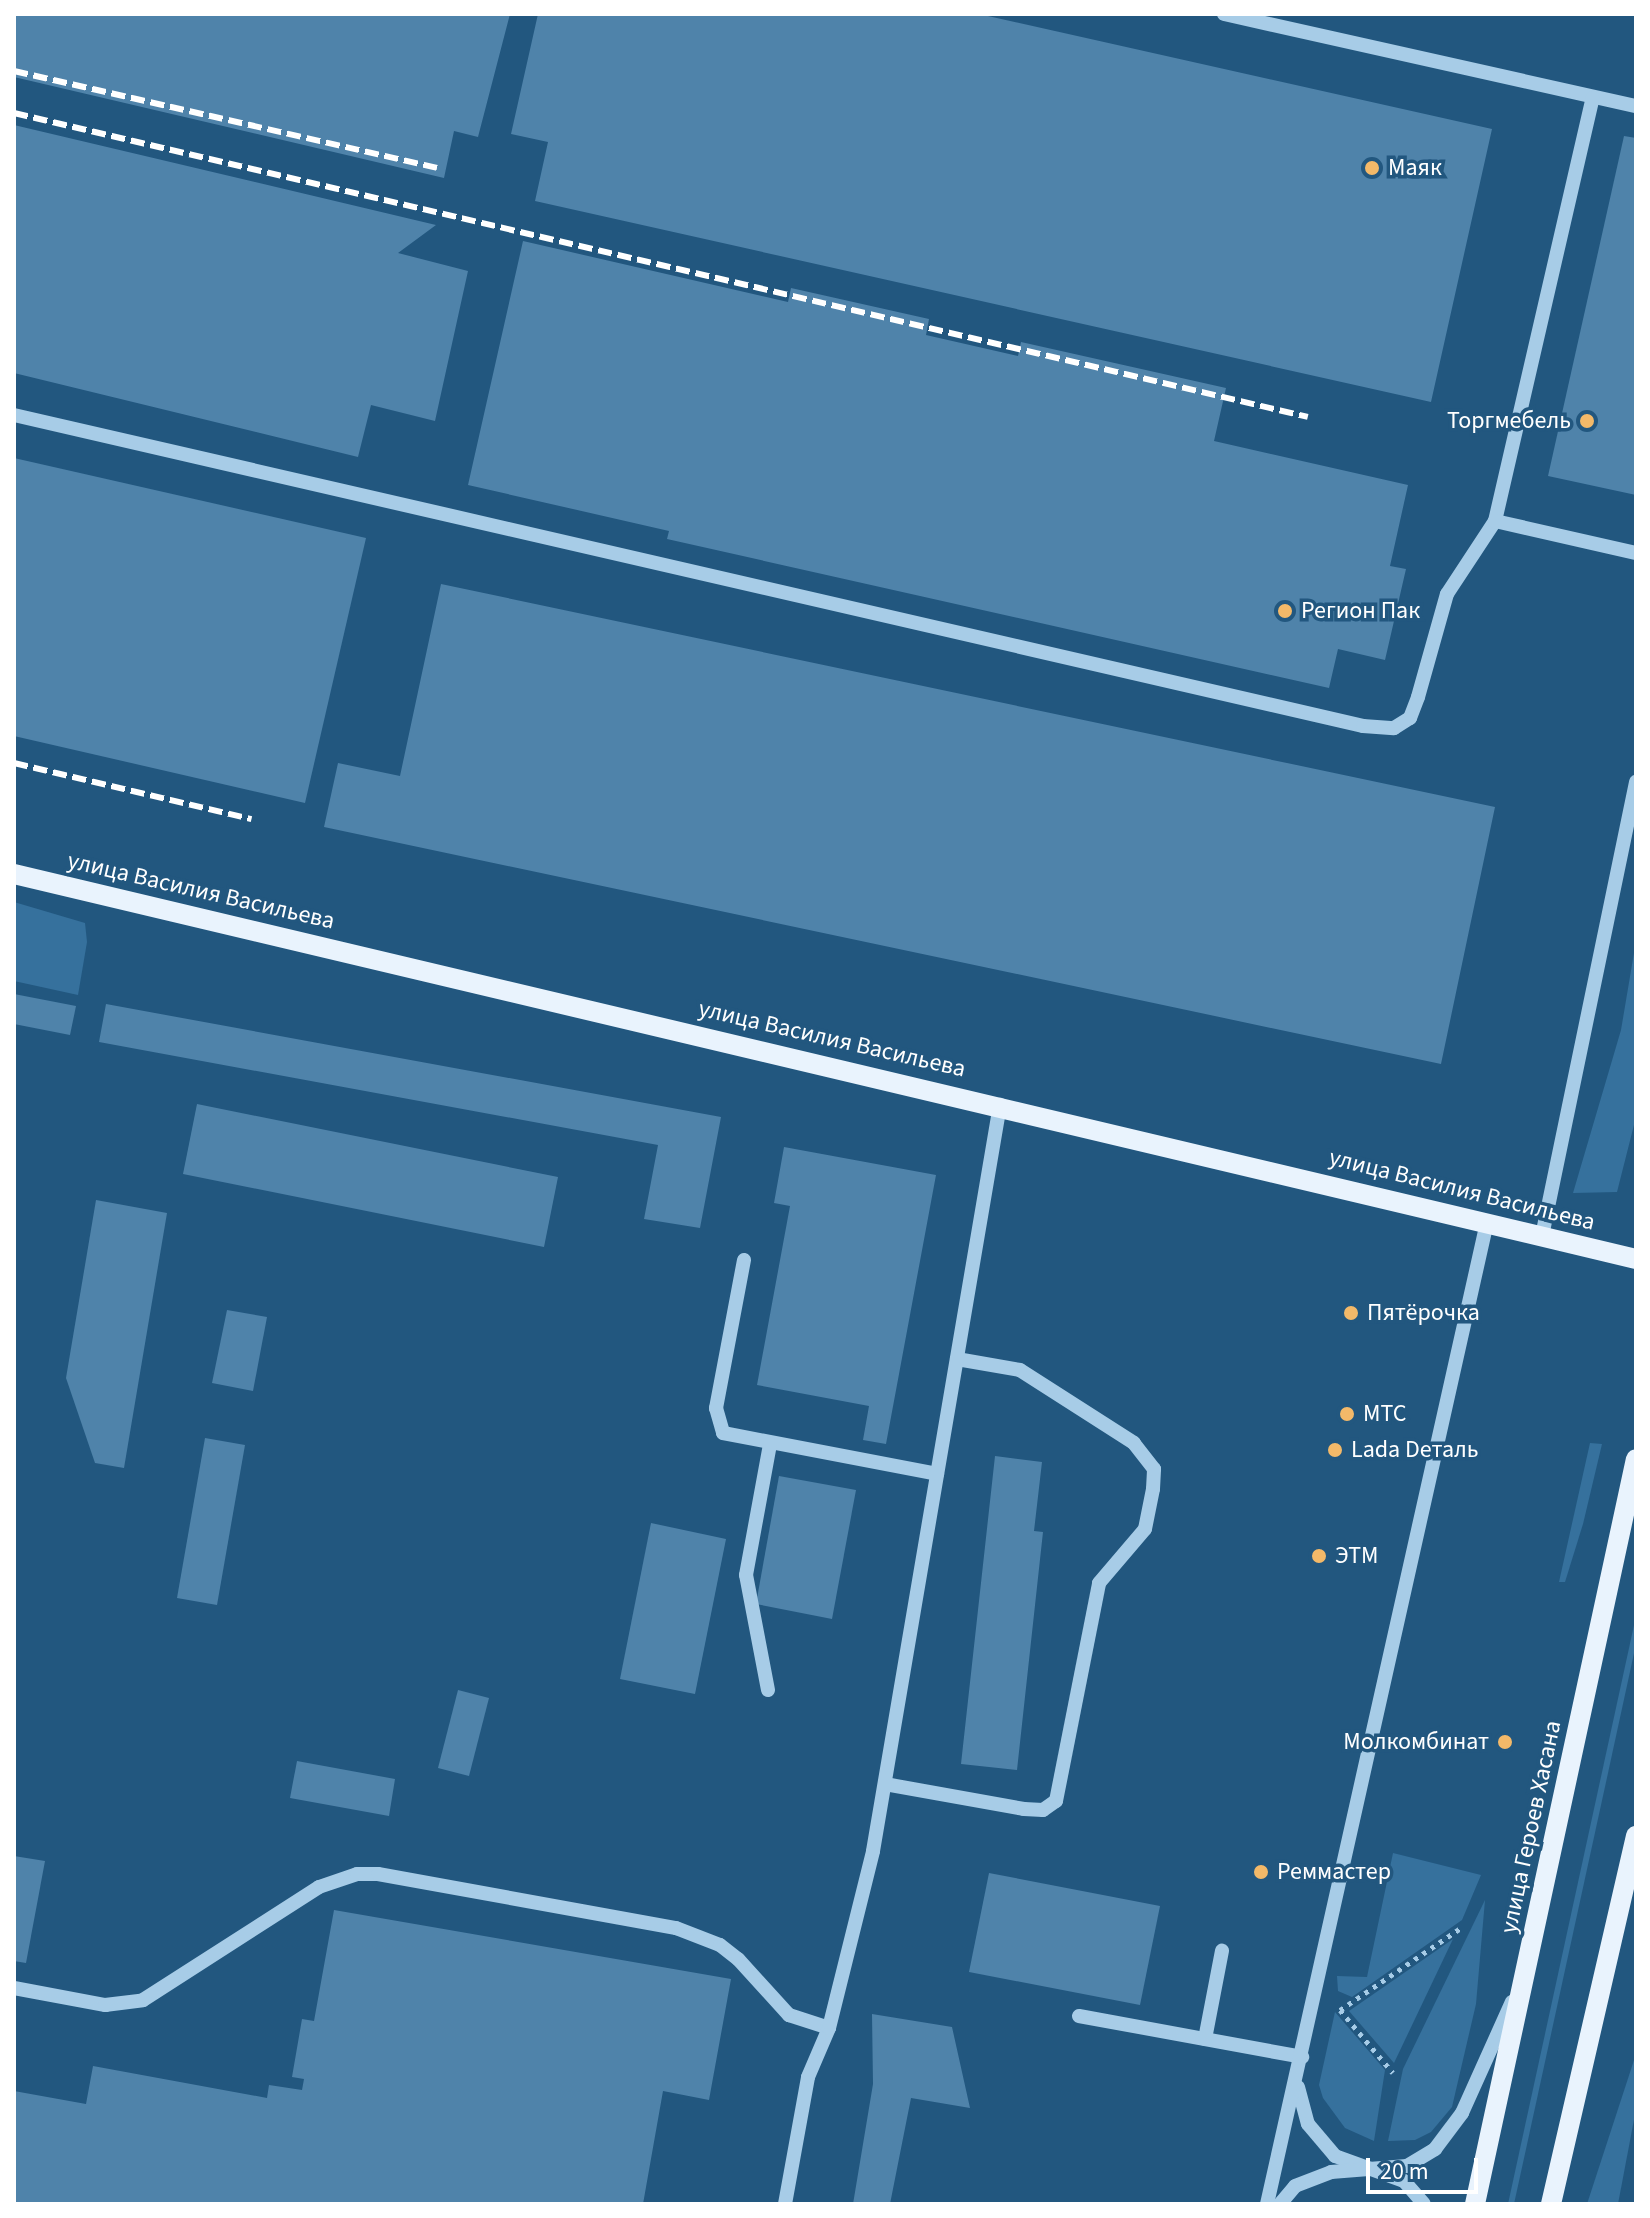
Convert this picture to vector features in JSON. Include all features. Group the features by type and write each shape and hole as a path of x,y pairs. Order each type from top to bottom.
{"main road":[{"name":"улица Василия Васильева","path":"14,874 1000,1105 1636,1259"},
{"name":"улица Героев Хасана","path":"1475,2204 1636,1459"},
{"path":"1551,2204 1636,1836"}],"lane":[{"path":"1224,14 1636,106"},
{"path":"14,415 1363,726 1394,728 1410,718 1447,594 1495,521 1593,98"},
{"path":"1495,521 1636,553"},
{"path":"1542,1236 1636,782"},
{"path":"785,2204 808,2077 829,2028 885,1784 1000,1105"},
{"path":"1267,2204 1297,2085 1487,1222"},
{"path":"744,1260 716,1421 723,1433 937,1474"},
{"path":"885,1784 1024,1809 1043,1810 1056,1801 1099,1583 1145,1529 1153,1489 1154,1469 1134,1443 1020,1370 957,1359"},
{"path":"768,1690 746,1575 770,1444"},
{"path":"14,1988 105,2005 143,2000 319,1887 357,1874 378,1874 676,1928 720,1945 738,1959 789,2015 829,2028"},
{"path":"1205,2039 1222,1951"},
{"path":"1280,2204 1295,2186 1331,2172 1407,2166 1435,2149 1462,2113 1529,1965"},
{"path":"1079,2016 1302,2057"},
{"path":"1297,2085 1308,2124 1335,2156 1404,2181 1424,2204"}],"path":[{"path":"1393,2073 1340,2010 1462,1927"}],"shaded area":[{"path":"14,902 85,923 87,942 78,995 14,981"},
{"path":"1636,941 1636,1117 1617,1192 1573,1193 1621,1030"},
{"path":"1590,1443 1602,1444 1565,1582 1559,1582"},
{"path":"1636,1616 1636,1644 1608,1773 1514,2204 1508,2204"},
{"path":"1393,1853 1481,1875 1462,1920 1352,1997 1338,1991 1337,1976 1367,1977"},
{"path":"1485,1900 1476,2004 1452,2107 1431,2132 1415,2140 1388,2141 1403,2069"},
{"path":"1453,1939 1394,2063 1349,2011"},
{"path":"1335,2012 1385,2070 1374,2141 1345,2128 1323,2098 1319,2085"},
{"path":"1636,2054 1636,2109 1618,2204 1587,2204"}],"building":[{"path":"14,14 510,14 478,137 454,131 444,178 14,77"},
{"path":"538,14 979,14 1492,129 1431,402 535,201 548,142 511,134"},
{"path":"14,125 436,225 398,253 468,271 435,421 371,405 358,457 14,373"},
{"path":"1624,136 1636,138 1636,495 1548,476"},
{"path":"523,241 788,302 791,288 929,319 926,335 1018,356 1021,342 1226,388 1214,441 1408,485 1390,566 1406,569 1385,660 1338,649 1329,688 667,539 669,531 468,485"},
{"path":"14,458 366,538 305,803 14,736"},
{"path":"441,584 1495,807 1441,1064 324,827 338,763 400,776"},
{"path":"14,994 76,1006 70,1035 14,1024"},
{"path":"106,1004 721,1117 700,1228 644,1219 658,1145 99,1042"},
{"path":"197,1104 558,1177 544,1247 183,1174"},
{"path":"784,1147 936,1175 886,1444 863,1440 869,1406 757,1385 790,1206 774,1203"},
{"path":"96,1200 167,1213 124,1468 95,1463 66,1378"},
{"path":"227,1310 267,1317 253,1391 212,1383"},
{"path":"205,1438 245,1445 217,1605 177,1598"},
{"path":"995,1456 1042,1462 1034,1531 1043,1532 1017,1770 961,1764"},
{"path":"779,1476 856,1490 832,1619 756,1604"},
{"path":"651,1523 726,1539 695,1694 620,1679"},
{"path":"458,1690 489,1698 469,1776 438,1768"},
{"path":"297,1761 395,1779 389,1816 290,1798"},
{"path":"14,1856 45,1861 26,1963 14,1961"},
{"path":"989,1873 1160,1906 1140,2005 969,1972"},
{"path":"334,1910 731,1979 709,2100 663,2091 643,2204 14,2204 14,2091 86,2104 93,2066 267,2098 269,2085 302,2090 304,2079 292,2077 302,2019 314,2021"},
{"path":"872,2014 952,2027 970,2108 911,2098 890,2204 853,2204 873,2084"}],"railway":[{"path":"14,71 437,168"},
{"path":"14,113 1308,417"},
{"path":"14,763 251,819"}],"place":[{"name":"Маяк","path":"1372,168"},
{"name":"Торгмебель","path":"1587,421"},
{"name":"Регион Пак","path":"1285,611"},
{"name":"Пятёрочка","path":"1351,1313"},
{"name":"МТС","path":"1347,1414"},
{"name":"Lada Dеталь","path":"1335,1450"},
{"name":"ЭТМ","path":"1319,1556"},
{"name":"Молкомбинат","path":"1505,1742"},
{"name":"Реммастер","path":"1261,1872"}]}
